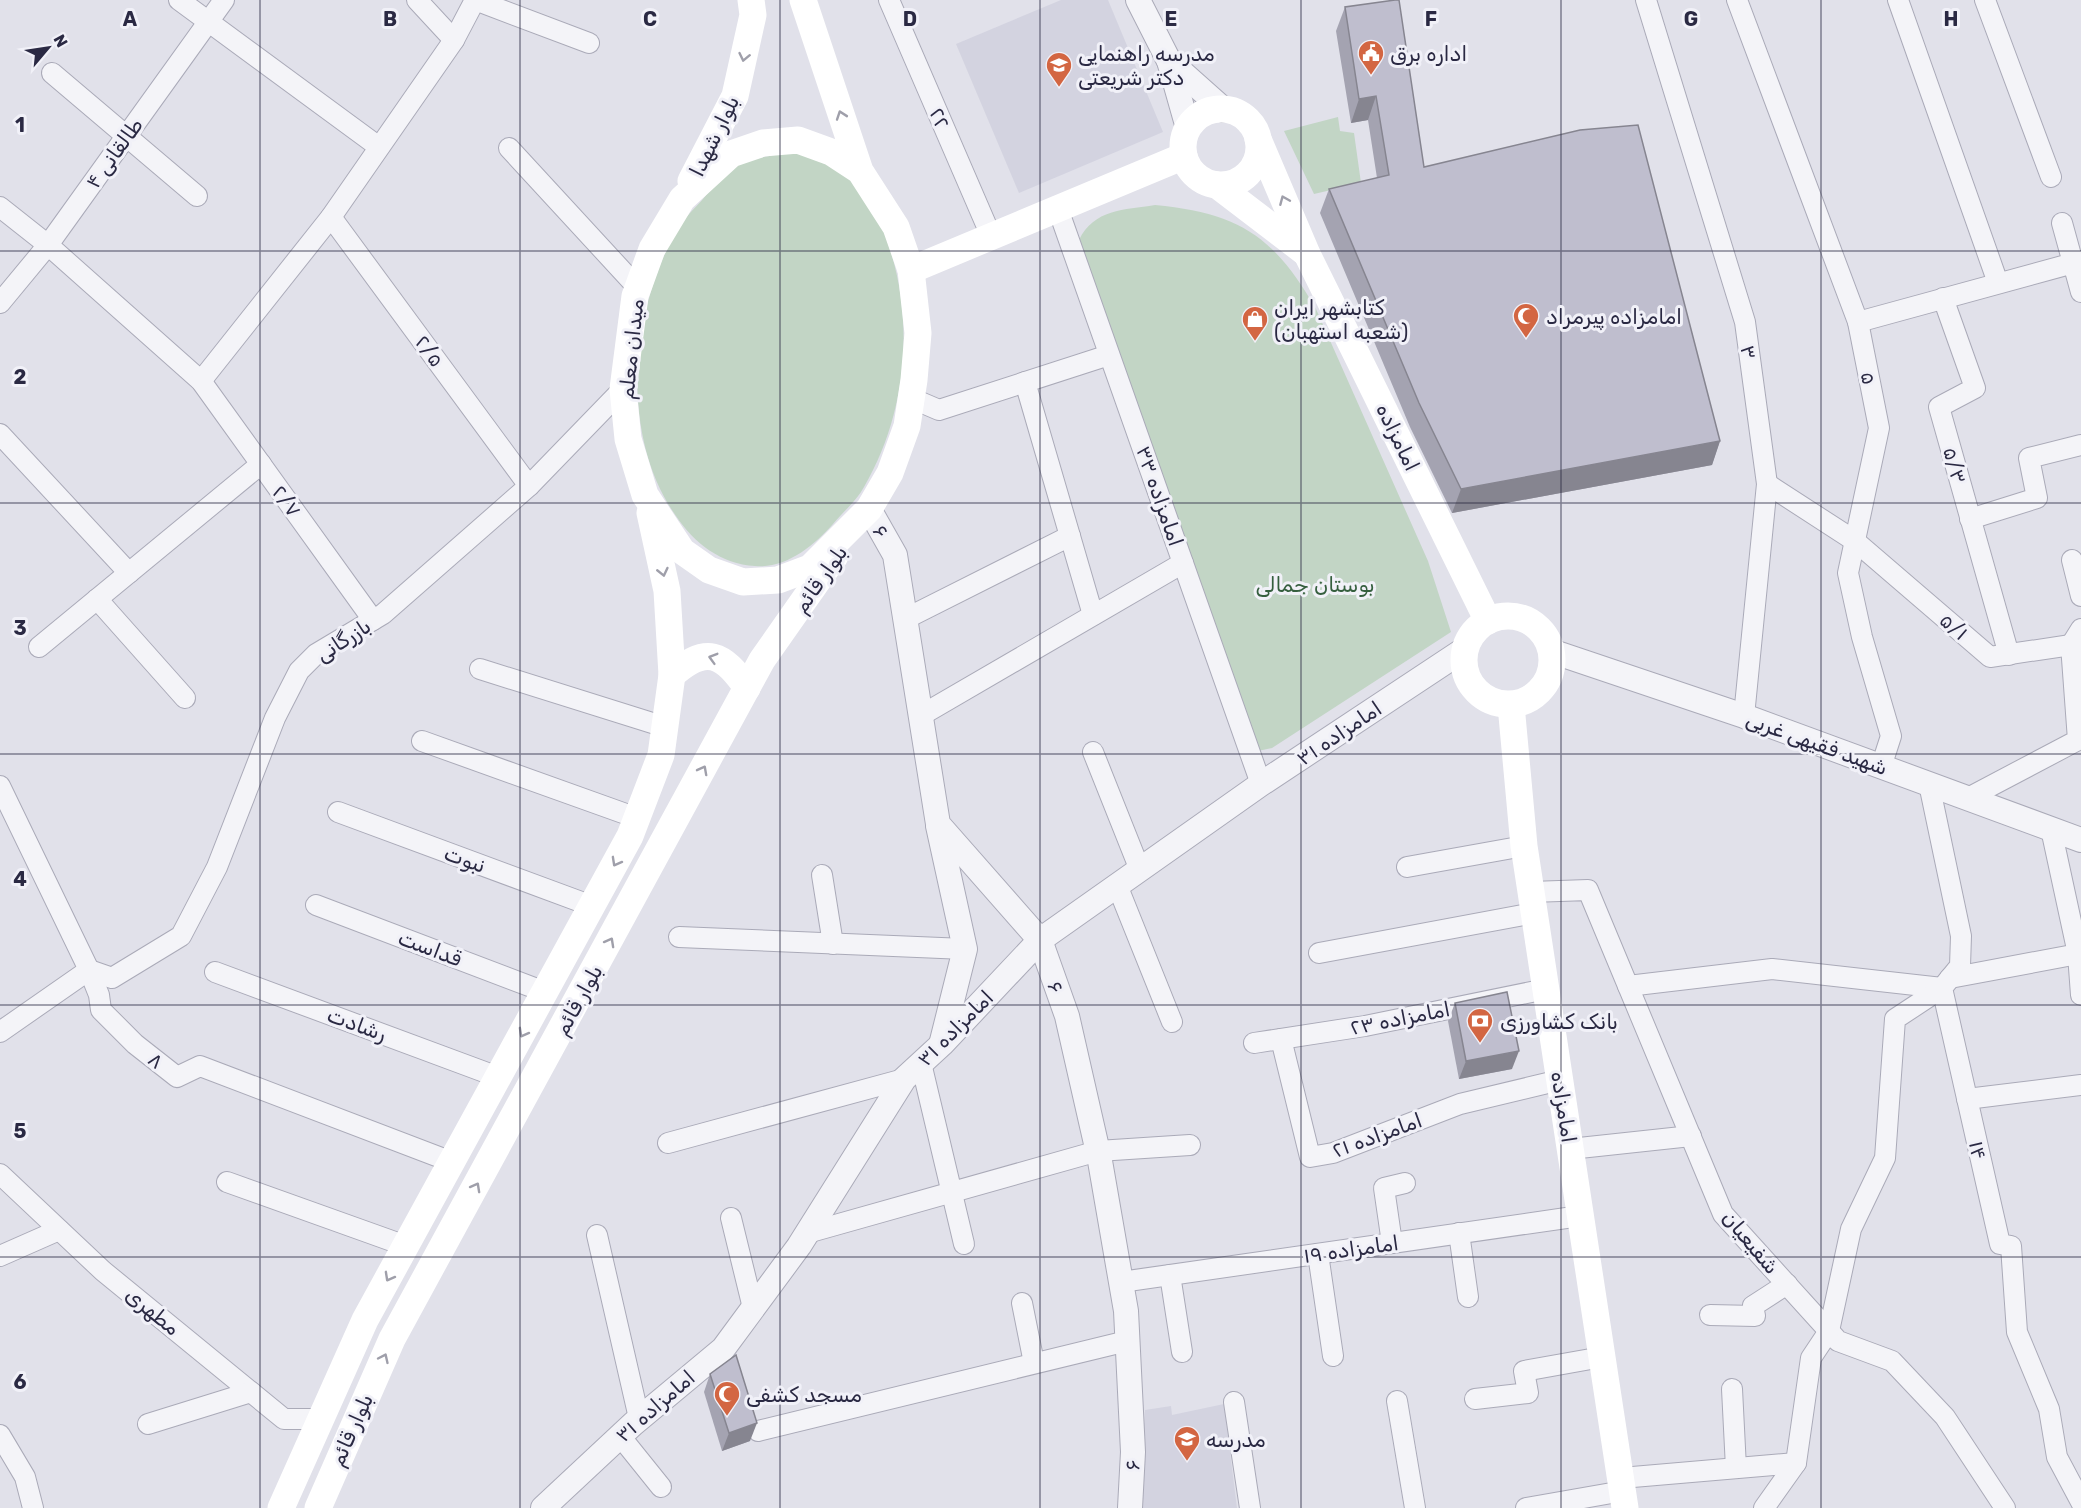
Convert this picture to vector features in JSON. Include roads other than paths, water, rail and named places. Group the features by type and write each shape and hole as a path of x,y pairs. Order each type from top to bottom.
{"main road":[{"name":"بلوار شهدا","path":"682,199 735,96 753,15 751,0"},
{"path":"803,0 860,171"},
{"path":"1217,185 1240,180 1250,172 1256,162 1258,139 1246,119 1224,110 1201,115 1188,128 1183,144 1184,156 1196,176 1217,185 1307,254"},
{"name":"امامزاده","path":"1258,139 1307,254 1488,621"},
{"name":"میدان معلم","path":"798,140 831,152 860,171 896,227 910,270 918,333 907,426 890,473 869,509 810,568 778,580 743,582 710,570 682,551 645,495 628,439 623,389 627,342 638,288 652,249 682,199 731,154 763,143 798,140"},
{"path":"910,270 1184,156"},
{"name":"بلوار قائم","path":"281,1508 365,1320 630,836 661,755 672,675 667,591 645,495"},
{"name":"بلوار قائم","path":"318,1508 392,1339 762,660 869,509"},
{"path":"1504,616 1529,621 1547,639 1552,663 1544,687 1534,696 1511,705 1484,698 1474,688 1465,669 1465,649 1474,632 1488,621 1504,616"},
{"path":"672,675 687,661 704,655 718,658 730,665 747,688"},
{"name":"امامزاده","path":"1511,705 1524,846 1623,1492"}],"street":[{"path":"179,0 379,147"},
{"name":"طالقانی ۴","path":"0,303 48,245 224,0"},
{"path":"417,0 454,40"},
{"path":"201,381 331,217 454,40 475,0 589,43"},
{"name":"۲۲","path":"889,0 991,237"},
{"path":"1138,0 1169,60 1188,128"},
{"name":"۳","path":"1646,0 1745,322 1767,484 1744,716"},
{"name":"۵","path":"1737,0 1858,322 1879,428 1848,573 1862,637 1891,736 1881,767"},
{"path":"1898,0 1998,283"},
{"path":"1985,0 2051,177"},
{"path":"1169,60 1224,110"},
{"path":"52,73 197,196"},
{"path":"509,148 638,288"},
{"name":"۲/۷","path":"0,207 48,245 201,381 373,620"},
{"name":"امامزاده ۳۳","path":"1058,208 1261,784"},
{"name":"۲/۵","path":"331,217 529,486"},
{"path":"2062,223 2077,262 2081,292"},
{"path":"1858,322 2077,262"},
{"name":"۵/۳","path":"1943,298 1975,388 1939,406 2009,655"},
{"path":"911,398 939,410 1109,355"},
{"path":"1025,382 1093,615"},
{"name":"بازرگانی","path":"89,970 112,978 181,936 217,867 275,718 299,671 316,654 373,620 529,486 623,389"},
{"path":"0,434 129,573"},
{"path":"1970,519 2037,498 2029,458 2081,445"},
{"path":"39,647 261,464"},
{"name":"۵/۱","path":"1767,484 1855,541 1990,657 2078,645"},
{"name":"۶","path":"869,509 895,555 938,824 1040,940 1067,1016 1098,1151 1126,1311 1133,1452 1130,1508"},
{"path":"905,618 1070,536"},
{"path":"2072,560 2081,596"},
{"path":"920,716 1183,562"},
{"path":"97,599 185,698"},
{"path":"1968,798 2080,740 2078,645"},
{"name":"امامزاده ۳۱","path":"543,1508 639,1418 723,1348 807,1233 913,1071 942,1044 1040,940 1261,784 1465,649"},
{"name":"شهید فقیهی غربی","path":"1551,651 1744,716 2081,840"},
{"path":"480,669 664,727"},
{"path":"422,741 637,818"},
{"path":"1093,752 1140,870"},
{"path":"1764,1508 1796,1463 1811,1358 1829,1331 1851,1229 1885,1158 1895,1019 1946,983 1960,966 1961,936 1929,784"},
{"name":"۸","path":"0,786 89,970 99,996 101,1010 135,1044 177,1077 200,1066 452,1162"},
{"name":"نبوت","path":"338,812 592,906"},
{"path":"938,824 964,949 942,1044"},
{"path":"2051,829 2078,954 2081,995"},
{"path":"1407,867 1524,846"},
{"path":"822,875 833,944"},
{"path":"1118,885 1172,1022"},
{"name":"شفیعیان","path":"1532,902 1588,890 1723,1214 1838,1341 1892,1361 1945,1417 2005,1508"},
{"path":"1319,953 1532,902"},
{"name":"قداست","path":"316,904 545,992"},
{"path":"679,937 964,949"},
{"path":"1628,986 1772,969 1946,983 2078,954"},
{"path":"0,1032 89,970"},
{"name":"رشادت","path":"215,972 498,1077"},
{"name":"۱۴","path":"1946,983 1967,1099 2000,1245 2012,1246 2017,1332 2034,1379 2049,1409 2057,1457 2081,1502"},
{"name":"امامزاده ۲۳","path":"1254,1043 1365,1026 1546,989"},
{"name":"امامزاده ۲۱","path":"1281,1039 1310,1157 1334,1153 1460,1104 1560,1080"},
{"path":"668,1143 913,1071 953,1192 964,1244"},
{"path":"1967,1099 2081,1085"},
{"path":"1570,1149 1691,1136"},
{"path":"807,1233 1098,1151 1190,1145"},
{"name":"مطهری","path":"0,1174 103,1271 284,1419 319,1419"},
{"path":"226,1182 406,1246"},
{"path":"1392,1243 1384,1188 1405,1183"},
{"name":"امامزاده ۱۹","path":"1121,1282 1580,1216"},
{"path":"731,1218 753,1308"},
{"path":"0,1257 59,1230"},
{"path":"1459,1233 1468,1297"},
{"path":"597,1235 639,1418"},
{"path":"1318,1254 1333,1356"},
{"path":"1170,1275 1182,1352"},
{"path":"1710,1315 1755,1316 1753,1306 1787,1284"},
{"path":"1022,1303 1034,1363"},
{"path":"758,1431 1127,1341"},
{"path":"1475,1398 1528,1393 1524,1371 1602,1357"},
{"path":"1732,1389 1736,1468"},
{"path":"148,1424 251,1392"},
{"path":"1397,1401 1410,1507"},
{"path":"1234,1402 1250,1508"},
{"path":"0,1435 25,1477 33,1508"},
{"path":"620,1436 661,1487"},
{"path":"1526,1508 1623,1492 1736,1468 1796,1463"}],"place":[{"name":"اداره برق","path":"1371,76"},
{"name":"مدرسه راهنمایی دکتر شریعتی","path":"1059,88"},
{"name":"امامزاده پیرمراد","path":"1526,339"},
{"name":"کتابشهر ایران (شعبه استهبان)","path":"1255,342"},
{"name":"بانک کشاورزی","path":"1480,1044"},
{"name":"مسجد کشفی","path":"727,1417"},
{"name":"مدرسه","path":"1187,1462"}],"park label":[{"name":"بوستان جمالی","path":"1315,584"}]}
